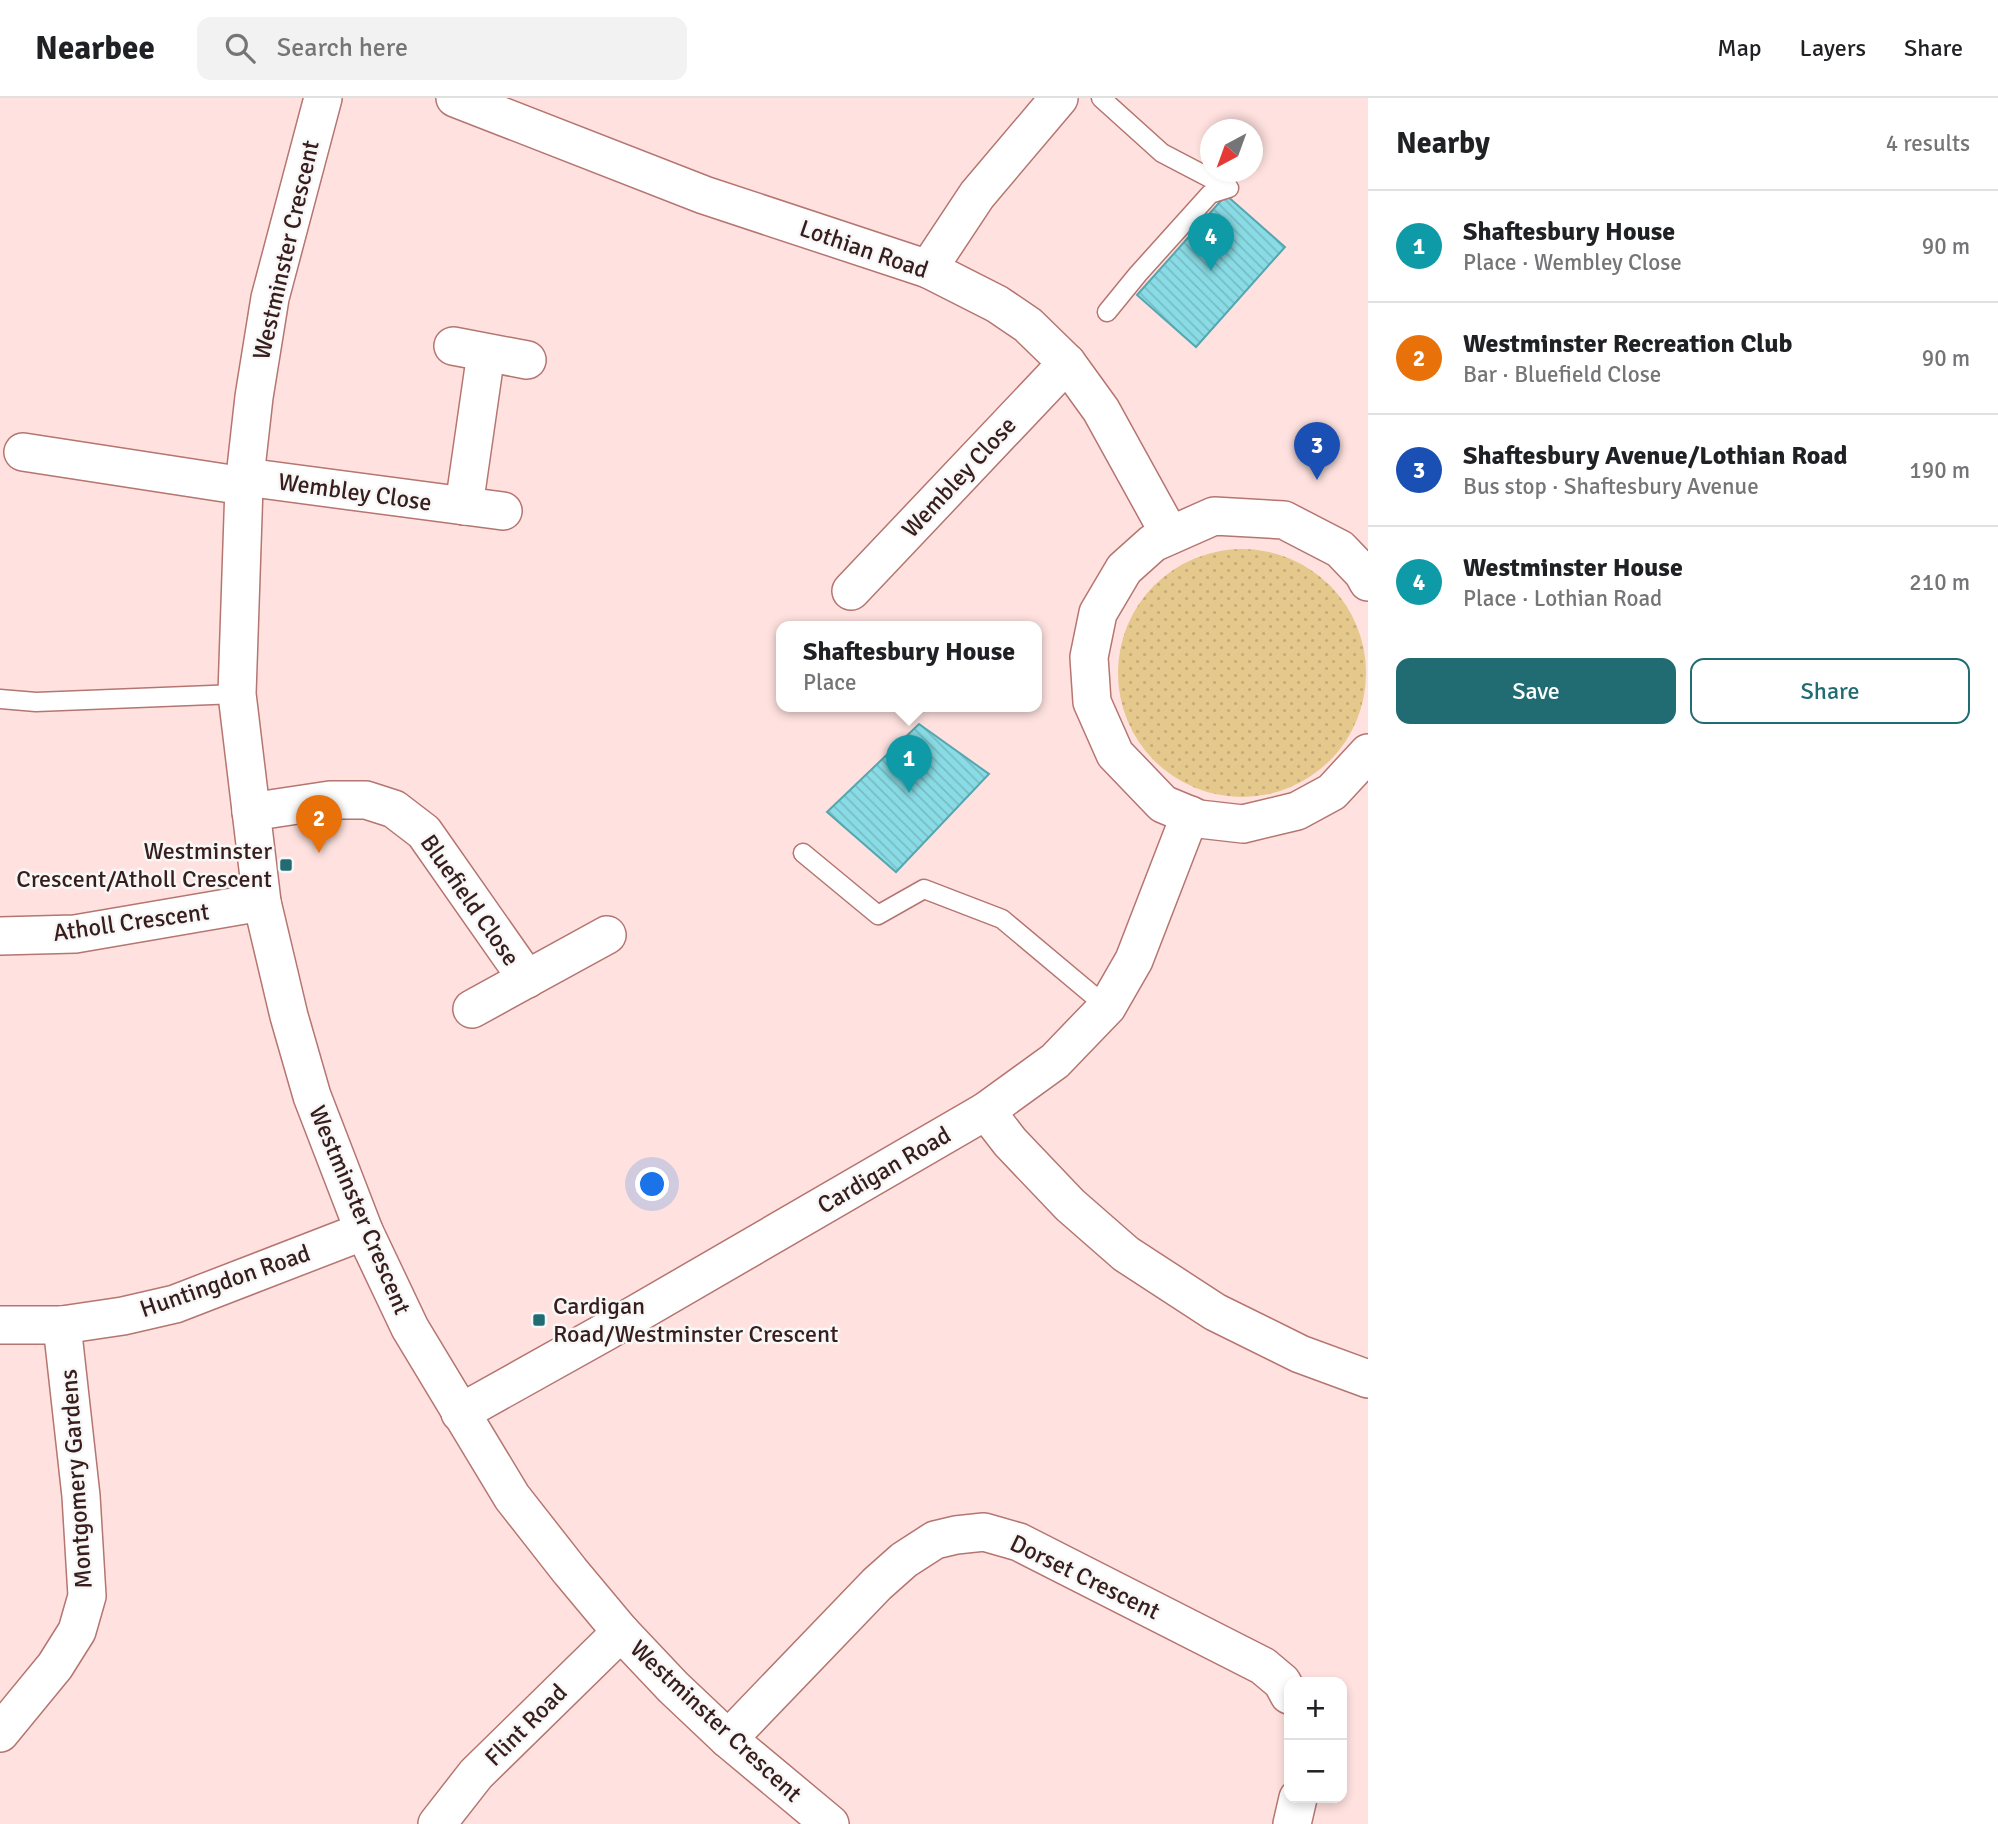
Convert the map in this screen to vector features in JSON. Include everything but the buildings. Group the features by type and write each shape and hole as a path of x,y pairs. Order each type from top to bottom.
{"street":[{"name":"Westminster Crescent","path":"323,98 270,298 254,397 244,482 237,694 262,902 289,1016 312,1096 364,1231 410,1328 512,1497 621,1632 673,1687 728,1739 830,1824"},
{"name":"Lothian Road","path":"455,98 704,195 928,269 997,304 1028,325 1067,363 1101,410 1170,535"},
{"path":"928,269 977,195 1059,98"},
{"name":"Wembley Close","path":"464,506 470,350 527,360"},
{"name":"Wembley Close","path":"851,591 1067,363"},
{"path":"23,452 244,482"},
{"name":"Wembley Close","path":"244,482 503,511"},
{"path":"1366,577 1340,549 1284,520 1214,516 1153,543 1124,569 1098,613 1088,657 1092,702 1115,754 1163,803 1199,819 1243,824 1297,811 1332,792 1368,753"},
{"name":"Bluefield Close","path":"251,812 330,800 366,800 394,809 424,832 527,979"},
{"name":"Cardigan Road","path":"460,1413 986,1111 1055,1061 1107,1007 1134,960 1189,815"},
{"name":"Atholl Crescent","path":"0,936 75,934 262,902"},
{"name":"Bluefield Close","path":"472,1009 607,935"},
{"path":"986,1111 1010,1142 1070,1205 1126,1254 1214,1312 1300,1354 1368,1378"},
{"name":"Huntingdon Road","path":"0,1325 62,1325 123,1316 175,1304 364,1231"},
{"name":"Montgomery Gardens","path":"0,1733 55,1665 77,1631 87,1596 81,1496 62,1325"},
{"name":"Dorset Crescent","path":"728,1739 877,1584 904,1560 935,1541 984,1532 1019,1542 1263,1666 1284,1686"},
{"name":"Flint Road","path":"437,1824 476,1774 621,1632"},
{"path":"1292,1824 1297,1803"}],"lane":[{"path":"1101,98 1162,153 1229,188 1210,194 1107,312"},
{"path":"0,699 36,702 237,694"},
{"path":"803,853 878,915 924,888 1002,919 1107,1007"}],"shaded area":[{"path":"1242,549 1278,554 1311,570 1330,585 1345,604 1361,637 1366,673 1361,709 1345,742 1330,761 1311,776 1278,792 1242,797 1206,792 1173,776 1154,761 1139,742 1123,709 1118,673 1123,637 1139,604 1154,585 1173,570 1206,554"}],"place":[{"name":"Westminster House","path":"1211,271"},
{"name":"Shaftesbury Avenue/Lothian Road","path":"1317,480"},
{"name":"Shaftesbury House","path":"909,793"},
{"name":"Westminster Recreation Club","path":"319,853"},
{"name":"Westminster Crescent/Atholl Crescent","path":"286,865"},
{"name":"Cardigan Road/Westminster Crescent","path":"539,1320"}]}
